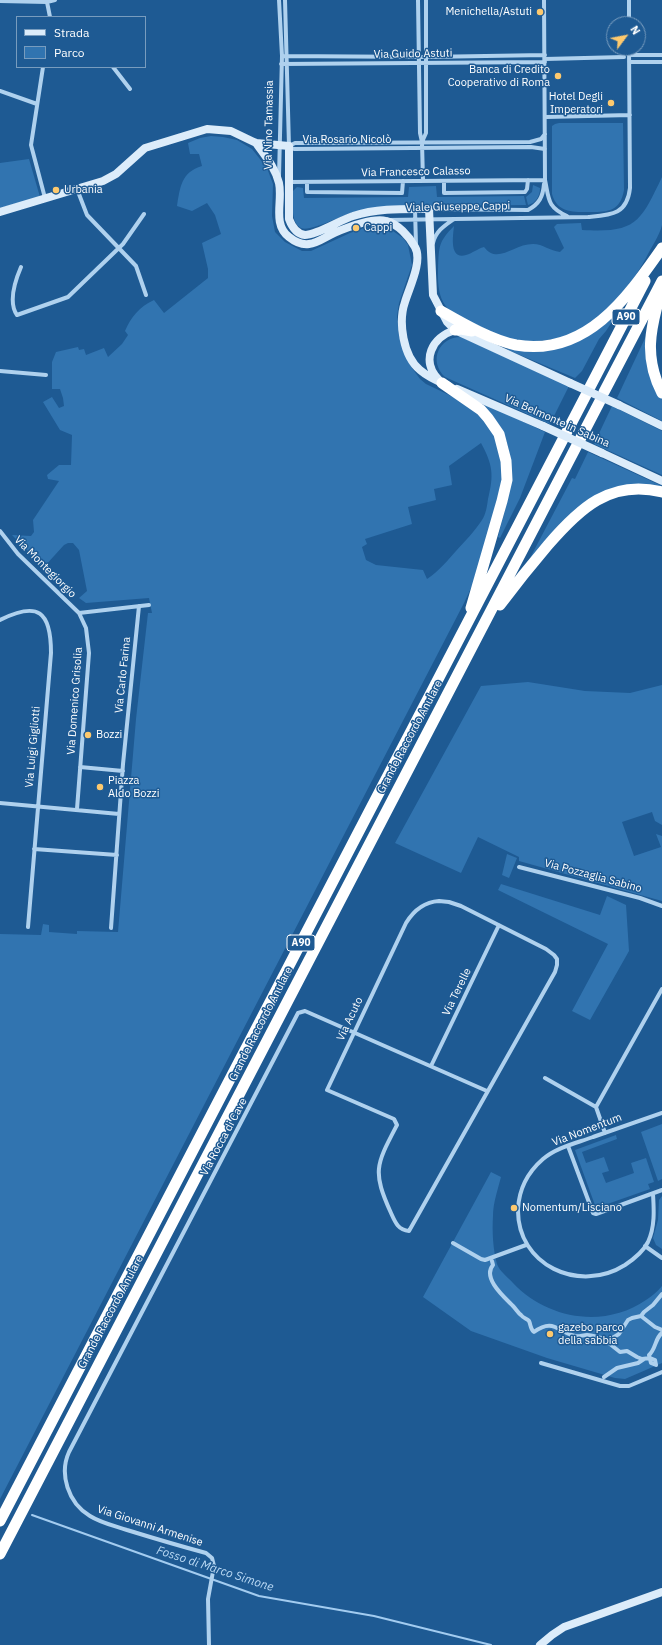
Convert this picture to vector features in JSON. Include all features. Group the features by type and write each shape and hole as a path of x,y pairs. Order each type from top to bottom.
{"highway":[{"path":"455,330 463,329 515,344 530,346 556,343 581,335 598,324 625,297 662,248"},
{"name":"Grande Raccordo Anulare","path":"1,1520 662,248"},
{"name":"Grande Raccordo Anulare","path":"0,1554 662,281"},
{"path":"662,290 652,324 650,342 652,368 662,393"},
{"path":"441,311 494,337"},
{"path":"442,383 481,410 488,418 499,434 506,461 507,480 486,560 474,595 468,622"},
{"path":"483,626 534,561 571,519 580,511 598,500 624,490 646,489 662,492"}],"street":[{"path":"0,1 47,2 55,0"},
{"name":"Via Nino Tamassia","path":"279,0 286,65 289,146 289,219 291,226 296,232"},
{"name":"Via Nino Tamassia","path":"285,0 284,56 281,64 279,184 280,223 284,233 297,242"},
{"path":"418,0 420,133 422,142 423,181"},
{"path":"422,142 426,133 426,0"},
{"path":"544,0 546,117 544,180 549,201 553,208 568,216"},
{"path":"629,0 629,16"},
{"path":"47,2 50,16"},
{"path":"646,55 662,54"},
{"name":"Via Guido Astuti","path":"284,56 545,58"},
{"path":"545,58 627,56 629,62 630,116 546,117"},
{"name":"Via Guido Astuti","path":"281,64 426,63 545,58"},
{"path":"629,62 662,62"},
{"path":"43,68 31,144 45,198"},
{"path":"113,68 130,89"},
{"path":"0,91 37,104"},
{"name":"Viale Giuseppe Cappi","path":"297,242 307,244 317,242 351,227 372,221 610,215 621,209 628,199 630,188 630,116"},
{"path":"0,212 109,179 145,148 207,129 231,131 256,144 289,146"},
{"name":"Via Rosario Nicolò","path":"289,146 295,143 530,142 541,139 545,134"},
{"path":"256,144 270,163 279,184"},
{"name":"Via Rosario Nicolò","path":"289,146 294,149 531,147 545,149"},
{"path":"444,181 444,193 525,192 528,189 528,180"},
{"name":"Viale Giuseppe Cappi","path":"296,232 303,235 312,235 353,216 373,211 414,209 528,210 536,206 540,201 544,191 544,180"},
{"name":"Via Francesco Calasso","path":"289,182 544,180"},
{"path":"307,182 307,192 402,193 403,181"},
{"path":"77,189 87,215 138,270 146,295"},
{"path":"414,209 416,249"},
{"path":"429,209 433,295 449,325 455,330 662,426"},
{"path":"21,267 14,287 12,300 17,315 68,297 119,248 144,214"},
{"path":"432,251 435,237 441,228 454,219"},
{"path":"386,220 404,232 416,249"},
{"name":"Via Belmonte in Sabina","path":"416,249 416,265 403,310 403,333 408,350 415,365 423,372 442,383 543,426 662,481"},
{"path":"442,383 431,369 430,356 433,346 437,340 443,335 455,330"},
{"path":"0,371 46,375"},
{"name":"Via Montegiorgio","path":"0,531 18,554 79,614"},
{"path":"79,614 149,604"},
{"name":"Via Carlo Farina","path":"123,771 139,606"},
{"name":"Via Luigi Gigliotti","path":"0,620 19,612 33,610 42,616 47,621 49,626 51,653 28,927"},
{"name":"Via Domenico Grisolia","path":"79,614 86,628 89,653 80,767"},
{"path":"77,810 80,767 123,771 112,928"},
{"path":"0,803 119,814"},
{"path":"34,849 117,855"},
{"name":"Via Pozzaglia Sabino","path":"519,866 640,898 662,906"},
{"name":"Via Acuto","path":"433,901 449,902 464,907 546,949 556,958 557,965 555,972 409,1232 404,1231 397,1225 381,1191 378,1178 380,1160 397,1126 396,1122 394,1119 327,1090 353,1033 406,922 418,908 433,901"},
{"name":"Via Terelle","path":"431,1066 499,925"},
{"path":"596,1106 662,989"},
{"name":"Via Rocca di Cave","path":"68,1452 298,1012 305,1011 487,1091"},
{"path":"545,1078 596,1106 605,1133"},
{"name":"Via Nomentum","path":"653,1194 653,1220 648,1241 634,1259 619,1269 607,1274 589,1277 568,1275 556,1270 540,1260 526,1245 520,1230 518,1215 519,1198 524,1184 533,1169 543,1159 568,1146 662,1113"},
{"path":"568,1146 593,1214 662,1190"},
{"path":"453,1243 485,1260 526,1245"},
{"path":"645,1246 662,1258"},
{"path":"492,1261 493,1265 490,1268 490,1272 493,1284 504,1298 528,1320 534,1332 544,1326 551,1325 575,1336 588,1335 609,1340 619,1334 628,1320 641,1316 662,1294"},
{"path":"641,1316 655,1328 662,1330"},
{"path":"604,1377 618,1368 638,1363 648,1358 655,1346 658,1336 662,1333"},
{"path":"609,1340 610,1344 620,1352 627,1351 642,1359 648,1358"},
{"path":"541,1363 620,1386 629,1386 639,1383 662,1372"},
{"name":"Via Giovanni Armenise","path":"68,1452 64,1465 65,1482 71,1495 84,1512 105,1523 206,1553 213,1560 208,1604 209,1645"},
{"path":"540,1645 564,1627 662,1592"}],"green space":[{"path":"559,123 623,123 624,190 622,198 616,207 611,210 600,212 575,212 561,208 554,200 552,194 552,126"},
{"path":"211,136 223,137 237,140 252,149 267,168 273,184 272,216 275,232 285,242 302,251 311,251 364,228 378,227 390,229 403,238 408,245 412,265 399,303 397,316 399,335 404,352 412,368 420,379 426,384 468,404 492,428 505,469 478,573 464,603 0,1499 0,934 41,935 43,924 49,925 49,932 77,934 77,931 118,932 136,719 148,613 152,613 149,598 86,603 79,598 87,591 79,550 73,543 64,545 44,567 12,535 31,536 34,532 33,520 59,481 48,479 47,475 59,465 71,465 72,435 60,430 43,402 52,397 59,408 64,406 60,389 52,389 52,362 56,352 78,347 79,350 84,349 86,355 104,348 108,357 122,344 128,335 125,331 130,321 144,306 154,300 164,313 208,278 208,269 202,243 221,234 215,215 207,203 192,211 177,206 179,193 186,177 190,172 202,166 199,154 190,154 188,143 200,138","holes":["481,443 490,464 492,477 486,510 482,520 473,532 446,562 427,579 423,570 376,565 366,560 362,547 367,544 365,539 412,524 408,507 436,500 434,489 452,485 449,466"]},
{"path":"29,159 40,197 0,208 0,163"},
{"path":"662,177 662,225 657,237 640,269 624,291 595,320 584,327 573,333 553,339 523,341 506,338 496,334 458,316 446,306 439,291 439,250 445,236 454,226 454,251 461,256 484,247 489,252 500,254 533,244 560,252 564,248 554,227 557,224 581,223 582,230 600,230 625,227 634,222 641,215 648,205"},
{"path":"533,185 540,188 539,194 535,201 528,205 526,197 532,192"},
{"path":"436,186 437,197 524,196 526,205 375,208 352,213 312,228 305,229 297,225 294,217 293,191 297,187 303,188 304,198 408,197 409,187"},
{"path":"616,312 617,314 599,339 582,371 575,378 508,350 508,348 541,349"},
{"path":"647,334 662,398 662,421 617,398"},
{"path":"461,337 569,386 550,424 445,377 437,364 438,351 447,341 453,338"},
{"path":"477,400 545,432 520,498 500,538 498,537 510,485 511,463 509,449 502,432"},
{"path":"612,406 662,431 662,475 594,444"},
{"path":"588,452 662,486 662,488 604,494 529,560 572,478 575,479"},
{"path":"528,682 585,691 630,693 662,685 662,825 655,821 652,812 622,822 634,856 661,847 656,834 662,836 662,901 519,861 519,857 478,837 461,873 395,843 481,686"},
{"path":"507,854 517,858 509,878 502,875"},
{"path":"501,884 600,915 607,896 626,905 629,951 590,1020 572,1011 608,944 498,890"},
{"path":"662,1124 662,1179 658,1181 641,1132"},
{"path":"616,1135 617,1139 582,1152 586,1163 604,1157 609,1171 602,1173 606,1183 634,1173 631,1163 646,1158 654,1182 648,1184 650,1189 596,1208 575,1150"},
{"path":"491,1172 501,1177 493,1211 493,1228 496,1259 498,1267 502,1272 527,1295 542,1305 559,1312 576,1316 594,1317 612,1315 630,1309 648,1298 662,1286 662,1363 625,1379 615,1378 547,1358 471,1331 423,1297"},
{"path":"662,1196 662,1249 656,1245 653,1238 658,1220 659,1200"}],"waterway":[{"name":"Fosso di Marco Simone","path":"32,1515 259,1596 374,1616 491,1645"}],"place":[{"name":"Menichella/Astuti","path":"540,12"},
{"name":"Banca di Credito Cooperativo di Roma","path":"558,76"},
{"name":"Hotel Degli Imperatori","path":"611,103"},
{"name":"Urbania","path":"56,190"},
{"name":"Cappi","path":"356,228"},
{"name":"Bozzi","path":"88,735"},
{"name":"Piazza Aldo Bozzi","path":"100,787"},
{"name":"Nomentum/Lisciano","path":"514,1208"},
{"name":"gazebo parco della sabbia","path":"550,1334"}]}
